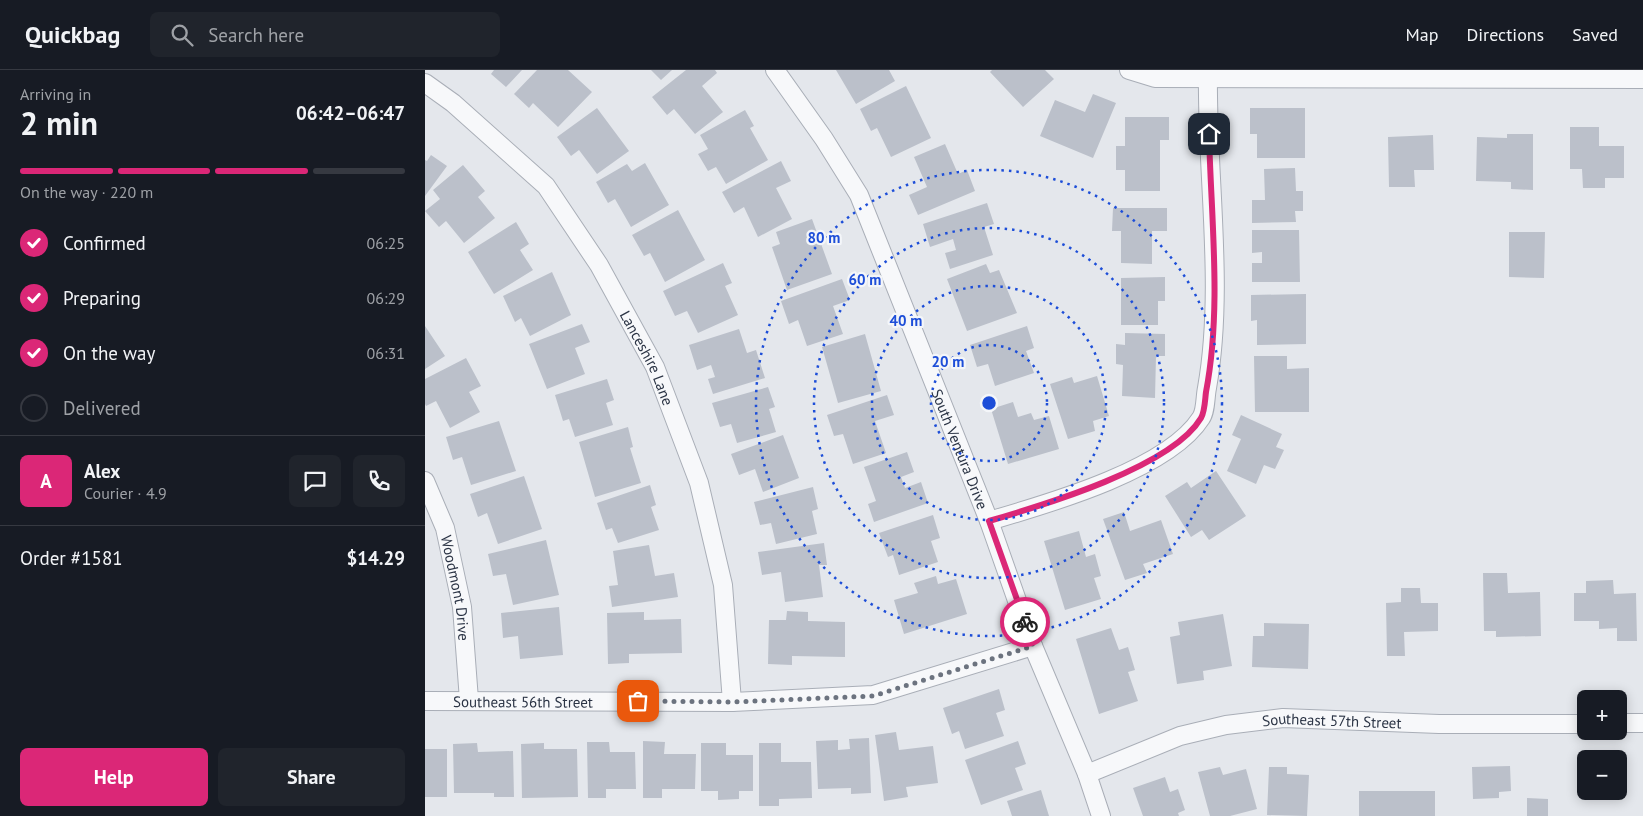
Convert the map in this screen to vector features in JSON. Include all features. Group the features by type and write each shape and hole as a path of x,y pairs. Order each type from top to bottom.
{"street":[{"name":"South Ventura Drive","path":"775,70 859,195 989,521 1033,646 1087,774 1101,816"},
{"path":"1129,70 1155,78 1208,74 1643,79"},
{"path":"989,521 1051,503 1144,465 1178,442 1202,417 1210,372 1214,301 1208,74"},
{"name":"Lanceshire Lane","path":"425,83 453,103 546,186 599,265 655,367 699,483 723,585 733,702"},
{"name":"Woodmont Drive","path":"425,481 445,528 462,607 469,700"},
{"name":"Southeast 56th Street","path":"425,701 733,702 873,696 1033,646"},
{"name":"Southeast 57th Street","path":"1087,774 1180,736 1226,725 1283,718 1439,724 1577,724"},
{"path":"1627,724 1643,723"}],"building":[{"path":"494,70 522,70 506,87 491,74"},
{"path":"537,70 568,70 592,92 558,127 533,103 529,108 514,94"},
{"path":"651,70 672,70 661,80"},
{"path":"686,70 715,70 717,73 702,86 723,112 695,134 674,109 667,115 652,97"},
{"path":"836,70 889,70 895,81 856,104"},
{"path":"992,70 1045,70 1054,79 1023,107 990,72"},
{"path":"906,86 931,138 891,157 877,128 871,131 860,109"},
{"path":"1093,94 1116,103 1093,158 1040,136 1055,100 1085,112"},
{"path":"597,108 629,151 597,174 579,150 571,156 557,137"},
{"path":"1250,108 1305,108 1305,158 1257,158 1257,134 1250,134"},
{"path":"745,110 754,126 750,128 768,160 726,184 716,167 708,171 698,154 708,149 700,135"},
{"path":"1125,117 1169,117 1169,140 1160,140 1160,191 1125,191 1125,170 1116,170 1116,146 1125,146"},
{"path":"1570,127 1599,127 1599,146 1624,146 1624,178 1605,178 1605,188 1583,188 1582,169 1570,169"},
{"path":"1507,134 1533,134 1533,190 1511,189 1511,182 1476,181 1477,137 1507,138"},
{"path":"1433,135 1434,170 1414,170 1415,187 1389,187 1388,137"},
{"path":"945,144 958,174 967,170 975,191 918,215 909,195 927,187 914,157"},
{"path":"431,155 447,166 425,196 425,160 427,161"},
{"path":"781,161 791,181 776,188 792,219 758,237 744,207 734,213 722,192"},
{"path":"645,163 669,205 631,227 615,199 608,203 596,182 627,164 632,171"},
{"path":"463,165 485,191 478,197 495,218 464,243 446,221 439,227 425,211 440,199 433,190"},
{"path":"1295,168 1296,191 1303,191 1303,211 1295,211 1296,222 1252,223 1252,200 1265,200 1264,169"},
{"path":"987,203 994,224 984,227 993,255 950,269 945,253 956,250 953,239 930,247 923,224"},
{"path":"1113,208 1167,208 1167,231 1152,231 1152,264 1121,263 1121,231 1112,231"},
{"path":"678,210 705,260 665,282 650,253 644,256 632,235"},
{"path":"812,219 832,274 787,290 772,247 780,244 776,232"},
{"path":"516,222 529,244 520,250 533,270 494,294 468,252"},
{"path":"1252,230 1299,230 1300,282 1252,282 1252,263 1262,263 1262,252 1252,253"},
{"path":"1509,232 1545,232 1544,278 1509,277"},
{"path":"723,263 732,283 725,286 738,315 698,333 687,311 675,316 663,291"},
{"path":"986,264 990,273 999,270 1017,313 967,331 947,279"},
{"path":"552,272 571,315 530,336 521,318 515,322 503,296"},
{"path":"1165,277 1165,301 1158,301 1158,325 1121,325 1121,278"},
{"path":"842,279 850,300 833,306 843,334 807,346 798,320 789,324 781,301"},
{"path":"1306,294 1306,344 1257,345 1257,320 1251,321 1251,295"},
{"path":"582,324 590,342 575,348 585,374 547,389 529,344"},
{"path":"425,326 445,356 425,369"},
{"path":"1027,326 1034,348 1026,351 1034,373 995,386 988,364 977,367 970,345"},
{"path":"739,329 747,353 756,350 765,378 713,394 708,379 715,377 711,365 697,370 689,345"},
{"path":"1125,333 1165,334 1165,356 1156,356 1155,398 1122,396 1123,365 1116,364 1116,344 1125,345"},
{"path":"865,334 881,391 838,403 822,347"},
{"path":"1254,356 1287,356 1287,369 1309,368 1309,412 1255,412"},
{"path":"466,358 481,386 469,392 480,412 450,428 436,401 426,406 425,379"},
{"path":"1097,376 1109,416 1093,421 1095,431 1068,439 1050,384 1072,377 1074,383"},
{"path":"607,379 614,400 606,403 613,425 575,437 569,419 563,421 555,395"},
{"path":"768,387 775,407 769,409 776,432 737,443 731,424 720,427 712,403"},
{"path":"887,395 894,415 875,421 886,453 853,464 843,434 834,436 827,415"},
{"path":"1013,402 1018,417 1031,413 1034,420 1049,416 1059,449 1008,464 991,409"},
{"path":"1241,415 1282,434 1276,447 1284,450 1275,469 1264,465 1256,484 1227,471 1241,439 1232,435"},
{"path":"499,421 516,471 471,485 462,457 453,460 446,437"},
{"path":"628,427 633,447 630,448 641,483 595,497 579,442"},
{"path":"783,435 799,478 763,492 755,469 739,475 731,454"},
{"path":"907,452 914,472 901,477 905,488 921,482 928,503 874,522 868,504 876,501 864,467"},
{"path":"1216,471 1246,516 1209,540 1202,530 1191,537 1165,496 1187,482 1191,488"},
{"path":"524,476 542,529 498,544 487,513 478,517 470,494"},
{"path":"650,485 656,505 651,507 659,530 618,543 612,528 606,530 597,503"},
{"path":"813,487 818,509 812,511 817,534 776,544 771,523 760,525 754,502"},
{"path":"1124,512 1130,531 1161,520 1173,554 1143,564 1147,573 1125,580 1103,519"},
{"path":"933,515 940,538 931,541 938,562 899,575 893,555 888,557 879,533"},
{"path":"1079,531 1086,557 1095,554 1101,576 1094,578 1101,599 1065,610 1044,541"},
{"path":"546,540 559,595 513,605 506,574 493,576 488,554"},
{"path":"824,543 827,565 819,565 823,597 785,602 781,572 762,575 758,552"},
{"path":"649,545 655,576 674,573 678,597 612,607 609,586 618,585 613,551"},
{"path":"1483,573 1507,573 1508,593 1540,592 1541,636 1496,637 1496,631 1484,631"},
{"path":"936,576 938,584 956,579 967,614 904,634 894,600 918,593 914,583"},
{"path":"1613,580 1614,594 1636,593 1637,641 1617,641 1617,628 1599,629 1599,621 1574,621 1574,593 1586,593 1586,581"},
{"path":"1401,588 1420,588 1421,603 1438,603 1438,631 1404,632 1405,656 1387,656 1386,603 1401,602"},
{"path":"559,607 563,655 520,659 518,636 503,638 501,613"},
{"path":"787,611 808,612 808,621 845,622 845,657 792,656 792,665 768,664 769,620 786,620"},
{"path":"644,612 644,620 681,619 682,653 629,654 629,663 608,664 607,613"},
{"path":"1223,614 1232,666 1203,671 1204,680 1177,684 1170,637 1180,635 1178,622"},
{"path":"1264,623 1309,624 1308,669 1252,667 1253,636 1264,636"},
{"path":"1111,628 1119,650 1128,647 1135,670 1128,672 1138,701 1099,714 1076,639"},
{"path":"999,689 1005,710 996,713 1004,736 965,749 959,731 952,734 943,708"},
{"path":"896,732 899,750 933,746 938,783 906,787 908,797 884,801 875,735"},
{"path":"869,738 871,793 851,794 851,788 818,789 816,741 838,740 838,750 850,749 849,739"},
{"path":"643,741 665,742 664,754 696,754 695,789 662,789 662,798 643,798"},
{"path":"1018,741 1026,764 1015,768 1023,790 981,805 965,760"},
{"path":"587,742 609,742 610,752 635,752 636,789 606,789 606,798 588,798"},
{"path":"477,743 478,752 513,751 514,797 494,797 494,793 454,793 453,744"},
{"path":"544,743 544,749 577,749 578,797 522,798 521,744"},
{"path":"701,743 726,743 726,755 753,755 753,791 739,791 739,799 718,800 718,791 701,791"},
{"path":"759,743 781,743 781,762 811,762 812,798 779,799 779,806 759,806"},
{"path":"425,749 447,749 447,797 425,797"},
{"path":"1510,766 1511,791 1499,792 1499,798 1473,799 1472,767"},
{"path":"1220,767 1223,775 1246,769 1257,809 1230,816 1210,816 1198,772"},
{"path":"1269,767 1287,767 1287,774 1309,775 1307,816 1267,815"},
{"path":"1165,777 1170,792 1178,789 1185,810 1178,813 1179,816 1143,816 1133,788"},
{"path":"1041,790 1049,816 1012,816 1007,801"},
{"path":"1359,791 1435,791 1435,816 1359,816"},
{"path":"1527,798 1548,799 1548,816 1527,816"}],"way so far":[{"path":"638,701 733,702 873,696 1033,646 1025,622"}],"route":[{"path":"1025,622 989,521 1051,503 1144,465 1178,442 1202,417 1210,372 1214,301 1209,134"}]}
